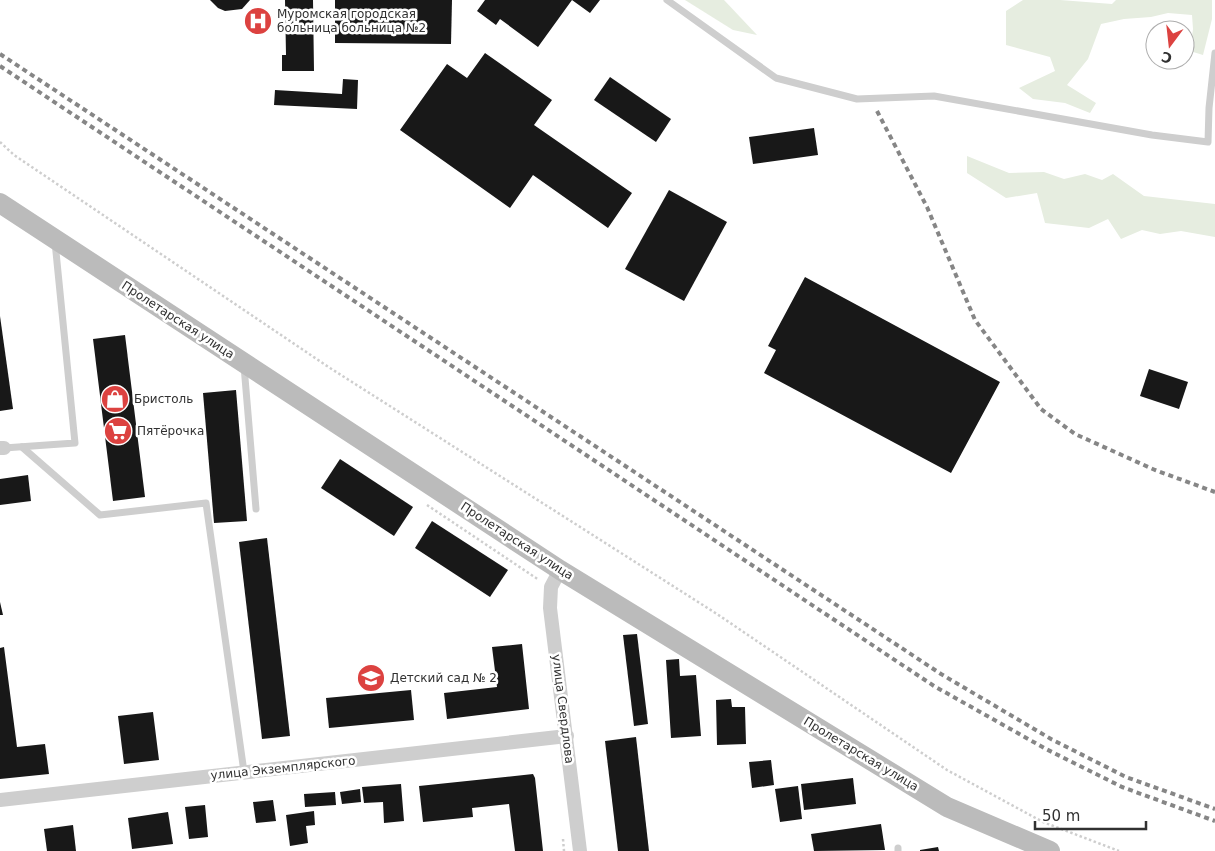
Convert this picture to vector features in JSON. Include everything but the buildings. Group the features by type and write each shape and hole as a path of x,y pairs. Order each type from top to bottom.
{"street":[{"name":"Пролетарская улица","path":"0,203 560,570 947,807 1050,851"},
{"name":"улица Свердлова","path":"560,570 551,587 550,608 580,851"},
{"name":"улица Экземплярского","path":"0,800 567,736"}],"lane":[{"path":"667,0 776,78 785,81 857,99 934,96 1152,135 1208,142 1209,108 1215,53"},
{"path":"2,448 75,443 54,240"},
{"path":"244,364 256,509"},
{"path":"22,447 100,515 206,503 244,772"}],"path":[{"path":"0,142 14,155 322,362 718,614 947,770 1043,822 1119,851"}],"shaded area":[{"path":"685,0 724,0 757,35 733,30"},
{"path":"1023,0 1060,0 1112,4 1116,0 1212,0 1212,19 1203,55 1195,53 1195,20 1192,20 1192,15 1168,13 1101,24 1088,59 1067,85 1096,103 1090,113 1065,103 1033,99 1019,88 1055,71 1050,57 1006,45 1006,11"},
{"path":"967,156 1009,173 1044,172 1064,179 1085,174 1102,180 1113,174 1144,196 1215,204 1215,237 1181,231 1160,234 1142,230 1121,239 1108,219 1089,228 1045,223 1037,193 1006,198 967,173"}],"railway":[{"path":"0,54 941,674 1051,739 1126,777 1215,809"},
{"path":"0,66 934,686 1046,749 1122,787 1215,821"},
{"path":"877,111 927,207 975,320 1041,409 1075,434 1155,470 1215,492"}],"place":[{"name":"Муромская городская больница больница №2","path":"258,21"},
{"name":"Бристоль","path":"115,399"},
{"name":"Пятёрочка","path":"118,431"},
{"name":"Детский сад № 2","path":"371,678"}]}
